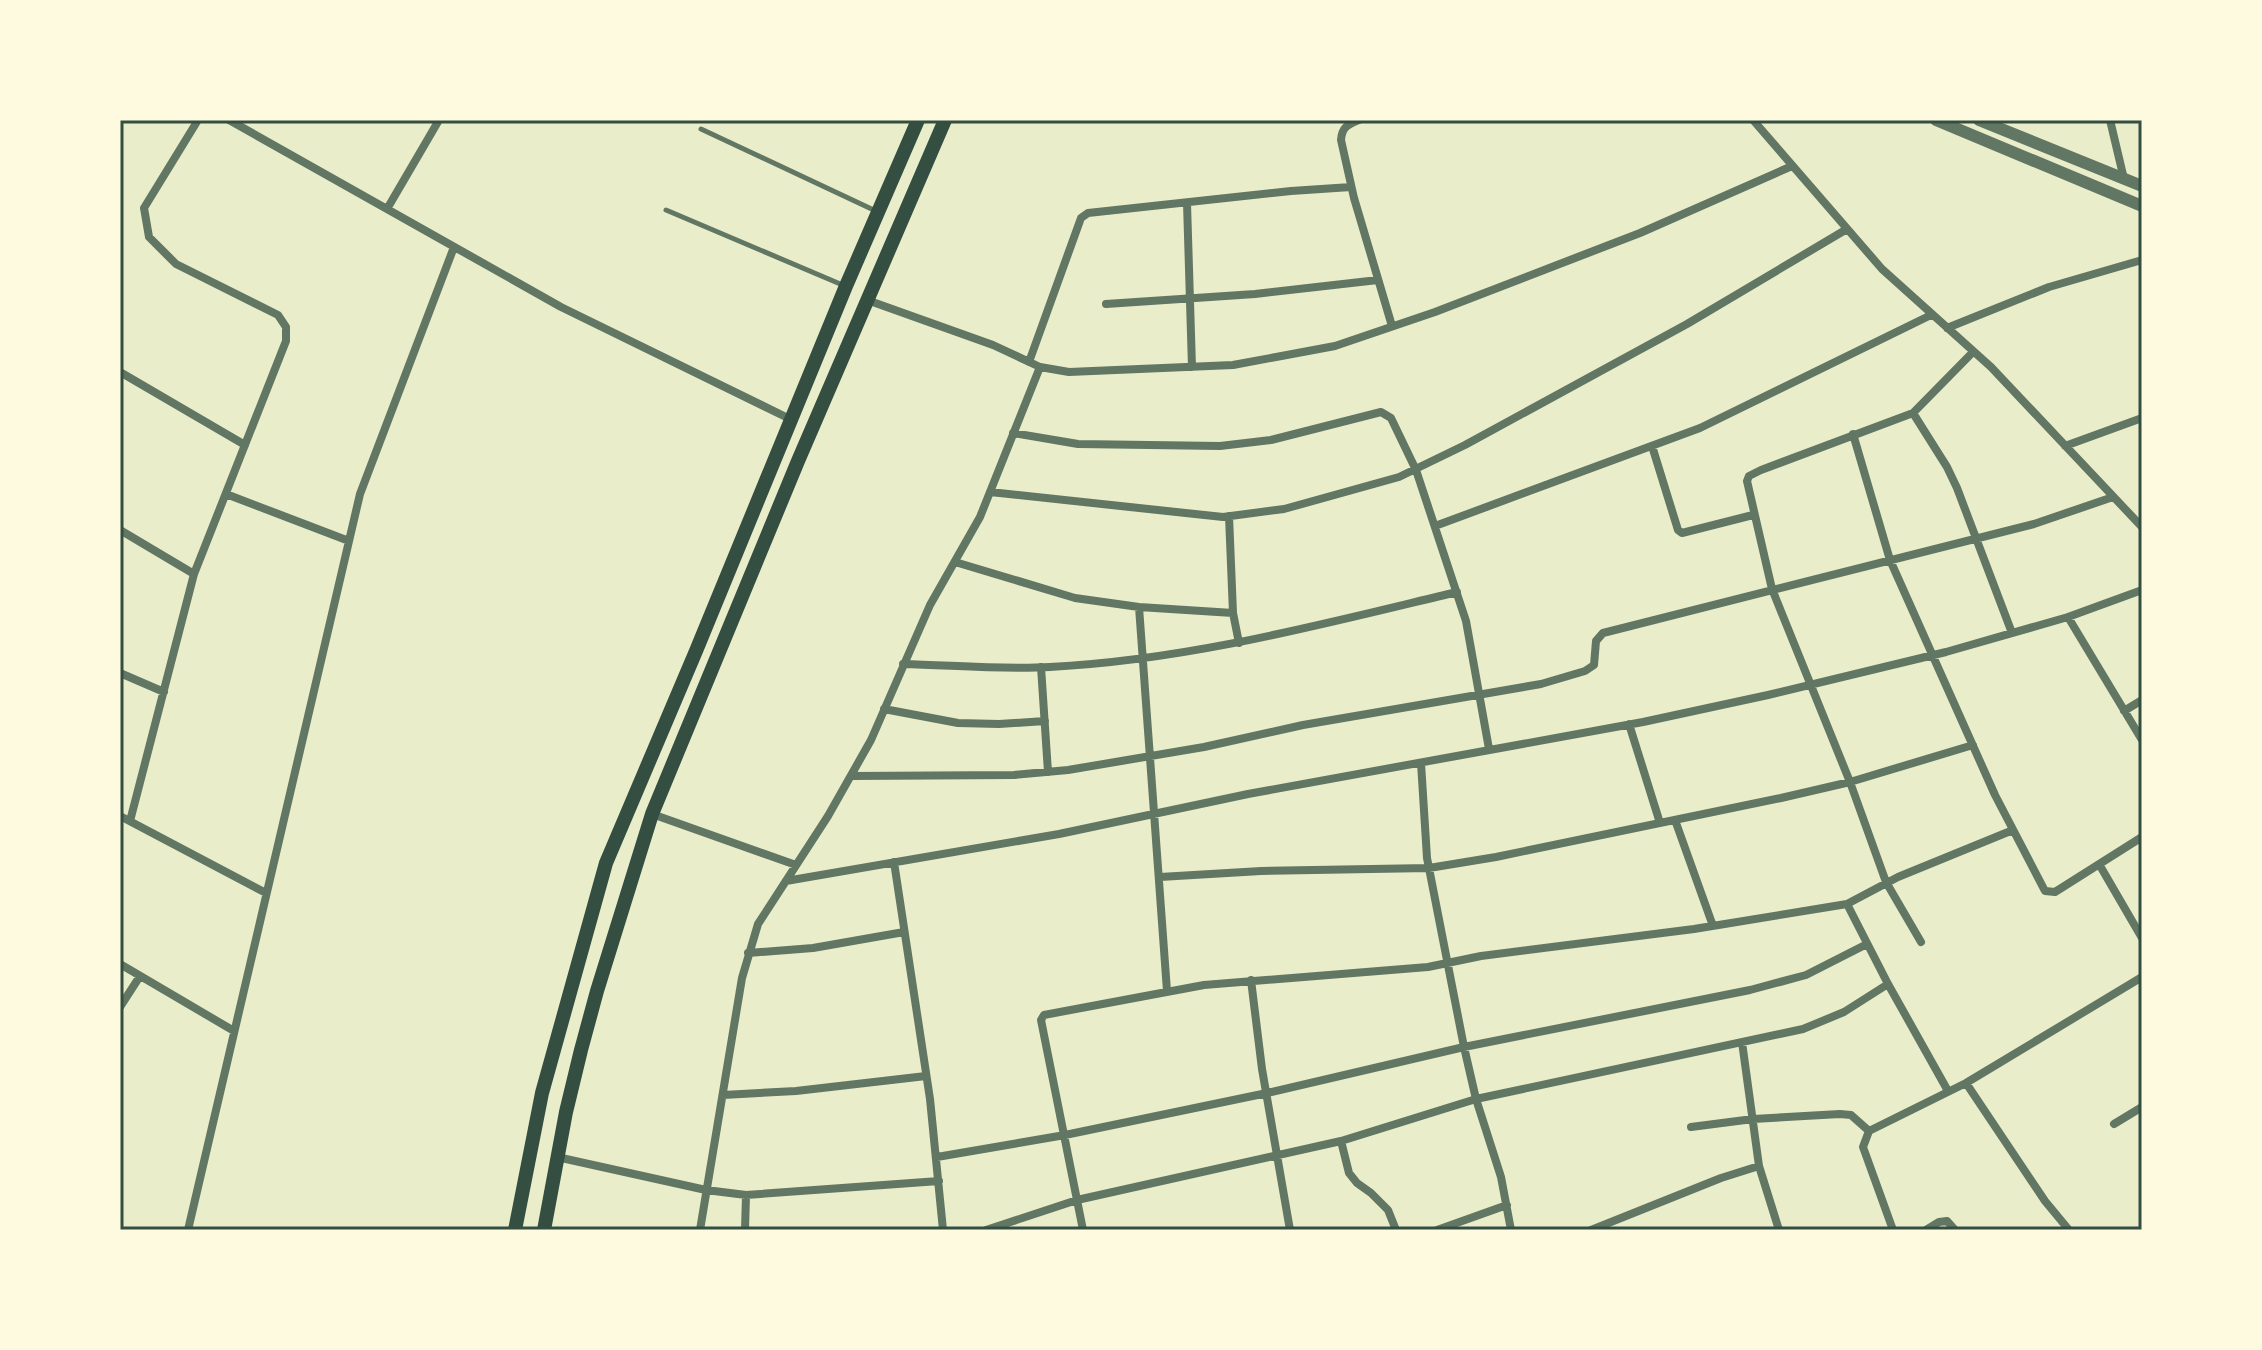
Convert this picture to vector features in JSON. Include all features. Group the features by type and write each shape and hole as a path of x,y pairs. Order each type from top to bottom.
{"main road":[{"path":"515,1230 542,1093 606,863 918,120"},
{"path":"544,1230 566,1112 597,991 652,814 945,120"}],"street":[{"path":"198,120 144,208 149,237 176,264 278,315 286,327 286,341 194,574 164,692 123,818 266,893"},
{"path":"229,120 561,307 790,419"},
{"path":"387,209 439,120"},
{"path":"1359,120 1341,130 1341,140 1351,187 1392,326"},
{"path":"1753,120 1882,269 1973,352 2142,527"},
{"path":"1936,120 2142,206"},
{"path":"2110,120 2124,179"},
{"path":"1983,121 2142,186"},
{"path":"867,300 993,345 1040,367 1078,372 1233,365 1335,346 1392,326 1640,233 1792,166"},
{"path":"1029,362 1081,218 1088,213 1351,187"},
{"path":"1187,203 1192,367"},
{"path":"990,492 1229,516 1284,509 1416,470 1674,332 1847,229"},
{"path":"188,1230 360,494 454,247"},
{"path":"1947,328 2049,287 2142,260"},
{"path":"1106,304 1190,300 1378,280"},
{"path":"1435,526 1700,428 1931,315"},
{"path":"1921,942 1886,882 1850,782 1772,589 1748,494 1749,476 1913,413 1973,352"},
{"path":"700,1230 748,953 758,924 871,740 930,605 971,535 1040,367"},
{"path":"120,372 245,445"},
{"path":"1013,433 1078,444 1220,446 1271,440 1381,412 1391,418 1416,470 1466,621 1489,749"},
{"path":"1913,413 1947,467 2012,633"},
{"path":"2065,446 2142,418"},
{"path":"1853,434 1890,560 1973,745 2045,891 2055,892 2142,837"},
{"path":"1652,446 1678,530 1682,533 1753,515"},
{"path":"226,494 349,541"},
{"path":"851,776 1048,772 1204,747 1303,725 1541,684 1585,671 1594,665 1596,641 1603,633 2068,514 2113,497"},
{"path":"1229,516 1233,613 1239,643"},
{"path":"120,530 194,574"},
{"path":"955,562 1075,598 1139,607 1233,613"},
{"path":"786,881 1045,837 1156,813 1629,724 1933,655 2068,617 2142,590"},
{"path":"903,664 1041,667 1143,658 1239,643 1457,592"},
{"path":"1139,607 1167,991"},
{"path":"2068,617 2142,740"},
{"path":"1041,667 1048,772"},
{"path":"120,673 164,692"},
{"path":"2124,711 2142,700"},
{"path":"884,709 958,723 1045,721"},
{"path":"1629,724 1660,823"},
{"path":"1160,877 1261,871 1429,868 1496,857 1850,782 1973,745"},
{"path":"1421,763 1429,868 1464,1047 1476,1099 1501,1177 1511,1230"},
{"path":"652,814 796,865"},
{"path":"1675,820 1713,926"},
{"path":"1083,1230 1041,1020 1044,1015 1167,991 1251,980 1401,971 1847,904 1886,882 2013,830"},
{"path":"894,862 937,1157 943,1230"},
{"path":"2099,864 2142,938"},
{"path":"1847,904 1948,1091"},
{"path":"748,953 813,948 904,932"},
{"path":"937,1157 1065,1135 1267,1093 1464,1047 1793,980 1867,944"},
{"path":"120,964 234,1031"},
{"path":"120,1007 140,976"},
{"path":"1893,1230 1863,1147 1869,1131 1966,1083 2142,977"},
{"path":"1251,980 1290,1230"},
{"path":"986,1230 1077,1200 1341,1141 1476,1099 1803,1029 1844,1012 1888,984"},
{"path":"1742,1042 1759,1166 1779,1230"},
{"path":"723,1095 796,1091 926,1076"},
{"path":"1966,1083 2045,1201 2069,1230"},
{"path":"2114,1124 2142,1107"},
{"path":"1691,1127 1753,1119 1840,1114 1851,1115 1869,1131"},
{"path":"1341,1141 1349,1173 1388,1210 1396,1230"},
{"path":"557,1157 706,1190 746,1195 939,1181"},
{"path":"1591,1230 1759,1166"},
{"path":"745,1230 746,1195"},
{"path":"1437,1230 1507,1205"},
{"path":"1926,1230 1947,1221 1955,1230"}],"lane":[{"path":"701,129 878,212"},
{"path":"666,210 846,286"}]}
